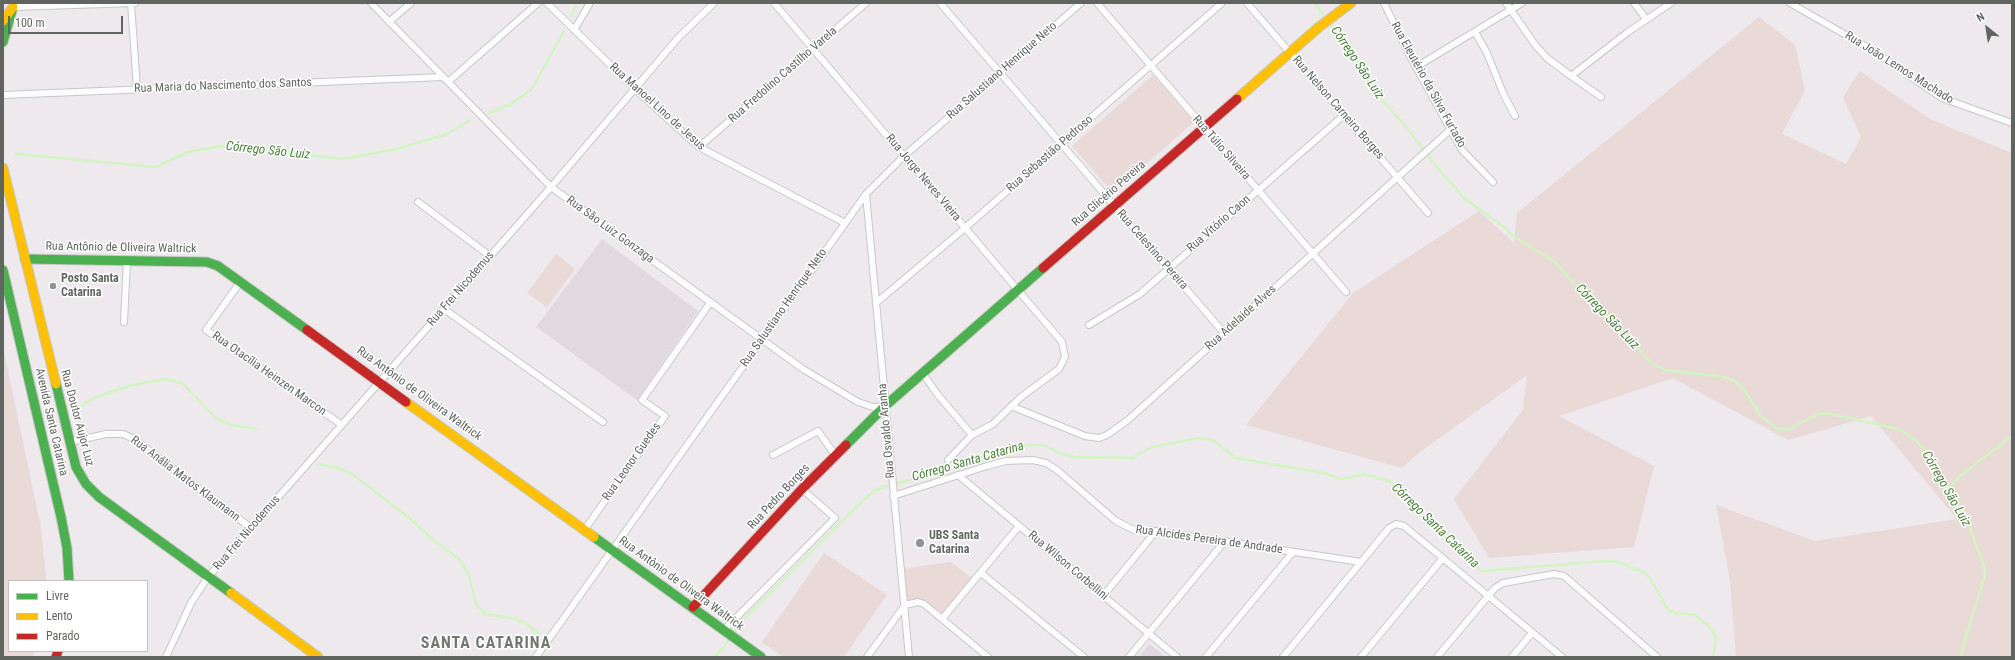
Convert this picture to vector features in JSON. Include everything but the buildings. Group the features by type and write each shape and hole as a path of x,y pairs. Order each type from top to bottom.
{"street":[{"path":"131,3 137,89"},
{"path":"3,11 15,5 135,3"},
{"name":"Rua São Luiz Gonzaga","path":"371,3 551,188 761,341 824,384 858,402 873,407 885,406"},
{"path":"389,22 411,3"},
{"path":"448,82 538,3"},
{"name":"Rua Manoel Lino de Jesus","path":"547,3 635,89 699,147 845,223"},
{"path":"574,30 590,3"},
{"name":"Rua Frei Nicodemus","path":"166,657 191,603 208,577 551,188 678,38 714,3"},
{"name":"Rua Jorge Neves Vieira","path":"774,3 1062,342 1065,357 1059,369 1011,406"},
{"name":"Rua Fredolino Castilho Varela","path":"699,147 866,3"},
{"name":"Rua Celestino Pereira","path":"940,3 1224,333"},
{"name":"Rua Salustiano Henrique Neto","path":"536,657 866,194 904,156 1081,3"},
{"name":"Rua Túlio Silveira","path":"1097,3 1346,292"},
{"name":"Rua Sebastião Pedroso","path":"876,303 966,228 1222,3"},
{"name":"Rua Nelson Carneiro Borges","path":"1247,3 1428,213"},
{"name":"Rua Glicério Pereira","path":"885,406 1290,52 1319,27 1351,3"},
{"name":"Rua Eleutério da Silva Furtado","path":"1384,3 1450,130 1468,157 1493,182"},
{"path":"1506,3 1547,58 1601,97"},
{"path":"1416,67 1522,3"},
{"path":"1634,3 1646,19"},
{"path":"1571,76 1646,19 1671,3"},
{"name":"Rua João Lemos Machado","path":"1790,3 1872,50 1942,98 2012,123"},
{"path":"3,21 15,5"},
{"path":"3,42 15,5"},
{"path":"1475,32 1487,52 1503,93 1515,116"},
{"name":"Rua Maria do Nascimento dos Santos","path":"3,95 443,77"},
{"name":"Rua Vitório Caon","path":"1089,325 1136,298 1344,115"},
{"name":"Rua Adelaide Alves","path":"1011,406 1085,436 1099,438 1107,435 1128,420 1450,130"},
{"name":"Rua Doutor Aujor Luz","path":"3,168 76,467 92,491 318,657"},
{"name":"Rua Osvaldo Aranha","path":"866,194 909,657"},
{"path":"418,202 490,256"},
{"name":"Rua Antônio de Oliveira Waltrick","path":"25,259 207,262 218,266 380,381 761,657"},
{"path":"124,322 127,260"},
{"name":"Avenida Santa Catarina","path":"3,270 61,517 67,548 69,580"},
{"name":"Rua Otacília Heinzen Marcon","path":"241,281 206,330 342,425"},
{"name":"Rua Leonor Guedes","path":"585,529 665,416 642,400 710,303"},
{"path":"444,309 603,422"},
{"path":"922,374 972,435"},
{"name":"Rua Pedro Borges","path":"693,607 834,455 885,406"},
{"path":"948,460 972,435 993,424 1011,406"},
{"path":"773,455 818,431 834,455"},
{"name":"Rua Anália Matos Klaumann","path":"70,442 106,434 123,434 134,439 251,528"},
{"name":"Rua Alcides Pereira de Andrade","path":"893,493 1006,461 1033,460 1046,463 1124,526 1134,530 1156,531 1361,562"},
{"name":"Rua Wilson Corbellini","path":"958,475 1177,657"},
{"path":"726,632 835,518 802,489"},
{"path":"1283,657 1389,528 1396,524 1404,526 1562,657"},
{"path":"942,619 1020,526"},
{"path":"1104,596 1156,531"},
{"path":"1129,657 1225,541"},
{"path":"1206,657 1293,552"},
{"path":"1361,657 1443,558"},
{"path":"980,573 1084,657"},
{"path":"1437,657 1488,596 1503,584 1559,574 1657,657"},
{"path":"868,657 905,605 918,602 924,604 983,656"},
{"path":"1512,657 1532,633"}],"shaded area":[{"path":"1759,17 1795,45 1805,90 1782,134 1846,164 1861,137 1843,97 1860,71 1930,119 2012,153 2012,657 1736,657 1730,581 1716,505 1815,541 1957,519 1871,416 1788,440 1673,378 1559,416 1654,466 1634,547 1489,558 1454,499 1523,410 1527,375 1420,452 1402,468 1246,425 1353,293 1479,211 1514,243 1517,213"},
{"path":"1153,75 1194,122 1113,193 1072,146"},
{"path":"602,239 698,311 637,400 536,327"},
{"path":"556,254 575,269 547,307 527,293"},
{"path":"3,347 41,528 46,580 8,580 8,652 34,652 32,657 3,657"},
{"path":"824,553 887,595 844,657 783,657 762,642"},
{"path":"951,562 974,580 942,619 924,604 905,605 901,569"},
{"path":"1150,644 1165,657 1139,657"}],"waterway":[{"name":"Córrego São Luiz","path":"571,16 577,3"},
{"name":"Córrego São Luiz","path":"1315,3 1326,19"},
{"name":"Córrego São Luiz","path":"1329,23 1352,52 1373,90 1404,124 1432,161 1464,198 1504,227 1516,238 1555,262 1590,302 1612,318 1650,362 1665,370 1718,376 1734,380 1746,392 1760,415 1776,428 1786,430 1817,415 1827,413 1898,429 1912,437 1925,450 1965,515 1984,566 1985,575 1960,657"},
{"name":"Córrego São Luiz","path":"489,113 511,104 531,90 564,31"},
{"name":"Córrego São Luiz","path":"16,154 156,167 187,152 228,145 342,159 397,149 447,134 470,120"},
{"path":"78,407 99,396 128,386 166,379 182,383 217,419 231,425 256,429"},
{"path":"1949,489 1959,477 2012,436"},
{"name":"Córrego Santa Catarina","path":"733,633 741,622 853,510 874,491 893,483 899,483 1009,452 1027,445 1044,445 1059,453 1075,457 1132,458 1152,447 1199,438 1213,440 1236,458 1324,473 1341,479 1365,474 1388,481 1397,486 1403,498 1469,562 1482,571 1605,561 1618,562 1643,572 1650,578 1668,610 1676,613 1695,615 1710,627 1716,637 1713,657"},
{"path":"318,464 338,468 352,474 407,516 431,538 459,559 469,575 476,605 485,614 516,619 524,622 539,634"},
{"name":"Córrego Santa Catarina","path":"714,657 725,646 730,637"},
{"name":"Córrego Santa Catarina","path":"1806,657 1821,657"}],"traffic: fast":[{"path":"3,42 12,11"},
{"path":"25,259 207,262 218,266 307,330"},
{"path":"846,445 885,406 1043,268"},
{"path":"3,270 61,517 67,548 69,580"},
{"path":"56,384 76,467 86,484 99,497 231,593"},
{"path":"594,537 761,657"}],"traffic: slow":[{"path":"1237,99 1319,27 1351,3"},
{"path":"3,21 13,7"},
{"path":"3,168 56,384"},
{"path":"406,402 594,537"},
{"path":"231,593 318,657"}],"traffic: jam":[{"path":"1043,268 1237,99"},
{"path":"307,330 406,402"},
{"path":"693,607 802,489 846,445"},
{"path":"56,657 58,652"}],"place":[{"name":"Posto Santa Catarina","path":"53,286"},
{"name":"UBS Santa Catarina","path":"920,543"}],"district":[{"name":"SANTA CATARINA","path":"486,644"}]}
